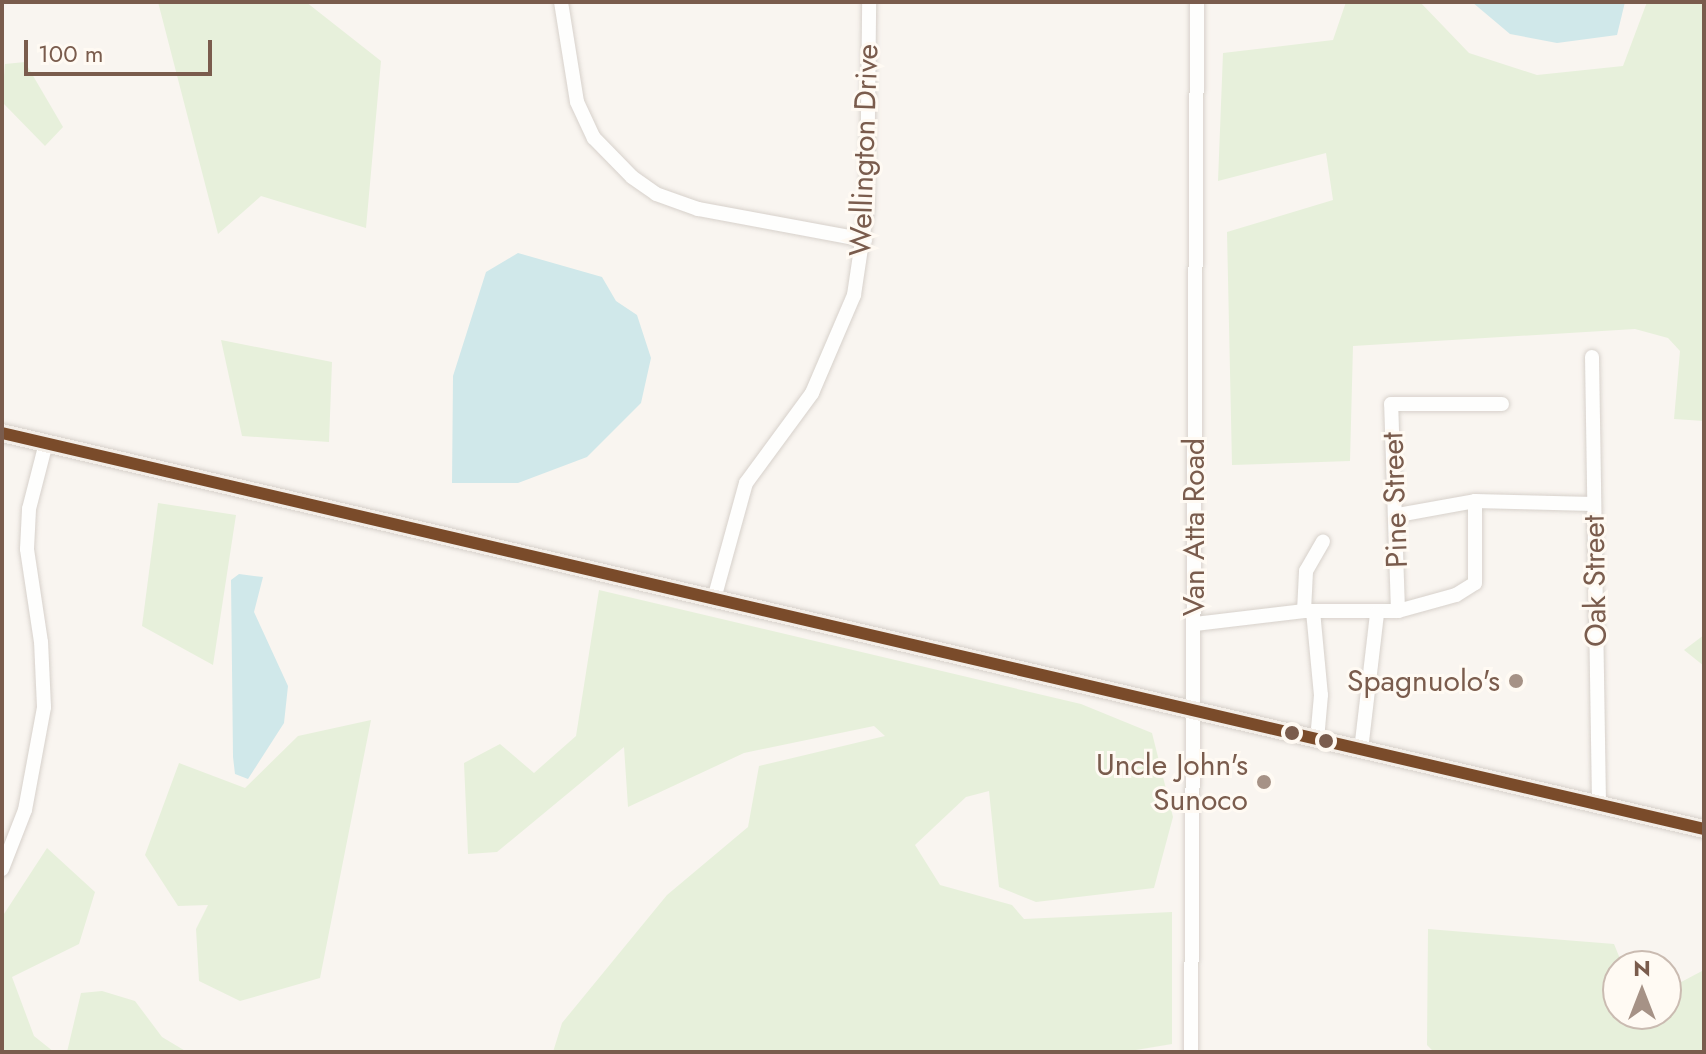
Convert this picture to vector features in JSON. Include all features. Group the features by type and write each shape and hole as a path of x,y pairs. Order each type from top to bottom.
{"main road":[{"path":"2,433 1704,829"}],"street":[{"path":"561,2 577,102 594,138 632,177 656,194 698,209 865,240"},
{"name":"Wellington Drive","path":"714,599 741,494 830,360 849,314 865,240 869,2"},
{"name":"Van Atta Road","path":"1191,1052 1197,2"},
{"name":"Oak Street","path":"1592,357 1599,805"},
{"name":"Pine Street","path":"1398,611 1398,515 1391,404 1502,404"},
{"path":"2,869 25,810 44,707 41,642 27,549 32,495 46,443"},
{"path":"1195,624 1308,611 1377,613 1434,605 1475,583 1475,501"},
{"path":"1398,515 1475,501 1593,504"},
{"path":"1317,740 1321,695 1308,611 1306,571 1323,541"},
{"name":"Pine Street","path":"1361,750 1377,613"}],"green space":[{"path":"158,2 306,2 381,61 366,228 261,196 218,234"},
{"path":"1346,2 1420,2 1469,53 1537,75 1623,66 1647,2 1704,2 1704,421 1674,419 1680,351 1668,338 1635,329 1353,346 1350,461 1232,465 1227,232 1333,200 1326,153 1218,181 1223,53 1333,40"},
{"path":"25,62 63,127 45,146 2,102 5,64"},
{"path":"221,340 332,362 329,442 242,436"},
{"path":"158,503 236,515 213,665 142,626"},
{"path":"599,590 1081,704 1152,733 1173,817 1154,888 1036,902 999,887 989,791 966,797 915,845 940,885 1012,905 1024,919 1172,912 1172,1044 1124,1052 553,1052 562,1023 667,895 748,827 759,766 885,736 874,726 744,753 628,807 624,747 497,852 468,854 464,763 500,744 534,773 576,736"},
{"path":"1704,635 1704,666 1684,650"},
{"path":"371,720 320,978 240,1001 199,981 196,929 208,905 178,906 145,855 179,763 245,788 298,736"},
{"path":"47,848 95,892 79,944 12,977 34,1036 54,1052 2,1052 2,917"},
{"path":"1428,929 1614,944 1616,950 1602,950 1602,1030 1682,1030 1682,982 1702,971 1704,962 1704,1052 1434,1052 1427,1045"},
{"path":"102,991 135,1001 162,1037 187,1052 67,1052 81,993"}],"water":[{"path":"1472,2 1625,2 1617,35 1557,43 1510,34"},
{"path":"518,253 602,277 616,301 637,315 651,358 641,403 587,457 518,483 452,483 453,376 486,272"},
{"path":"239,574 263,577 254,612 288,686 284,723 248,779 235,774 233,757 231,580"}],"transit line":[{"path":"2,433 1704,829"}],"place":[{"name":"Spagnuolo's","path":"1516,681"},
{"name":"Uncle John's Sunoco","path":"1264,782"}]}
